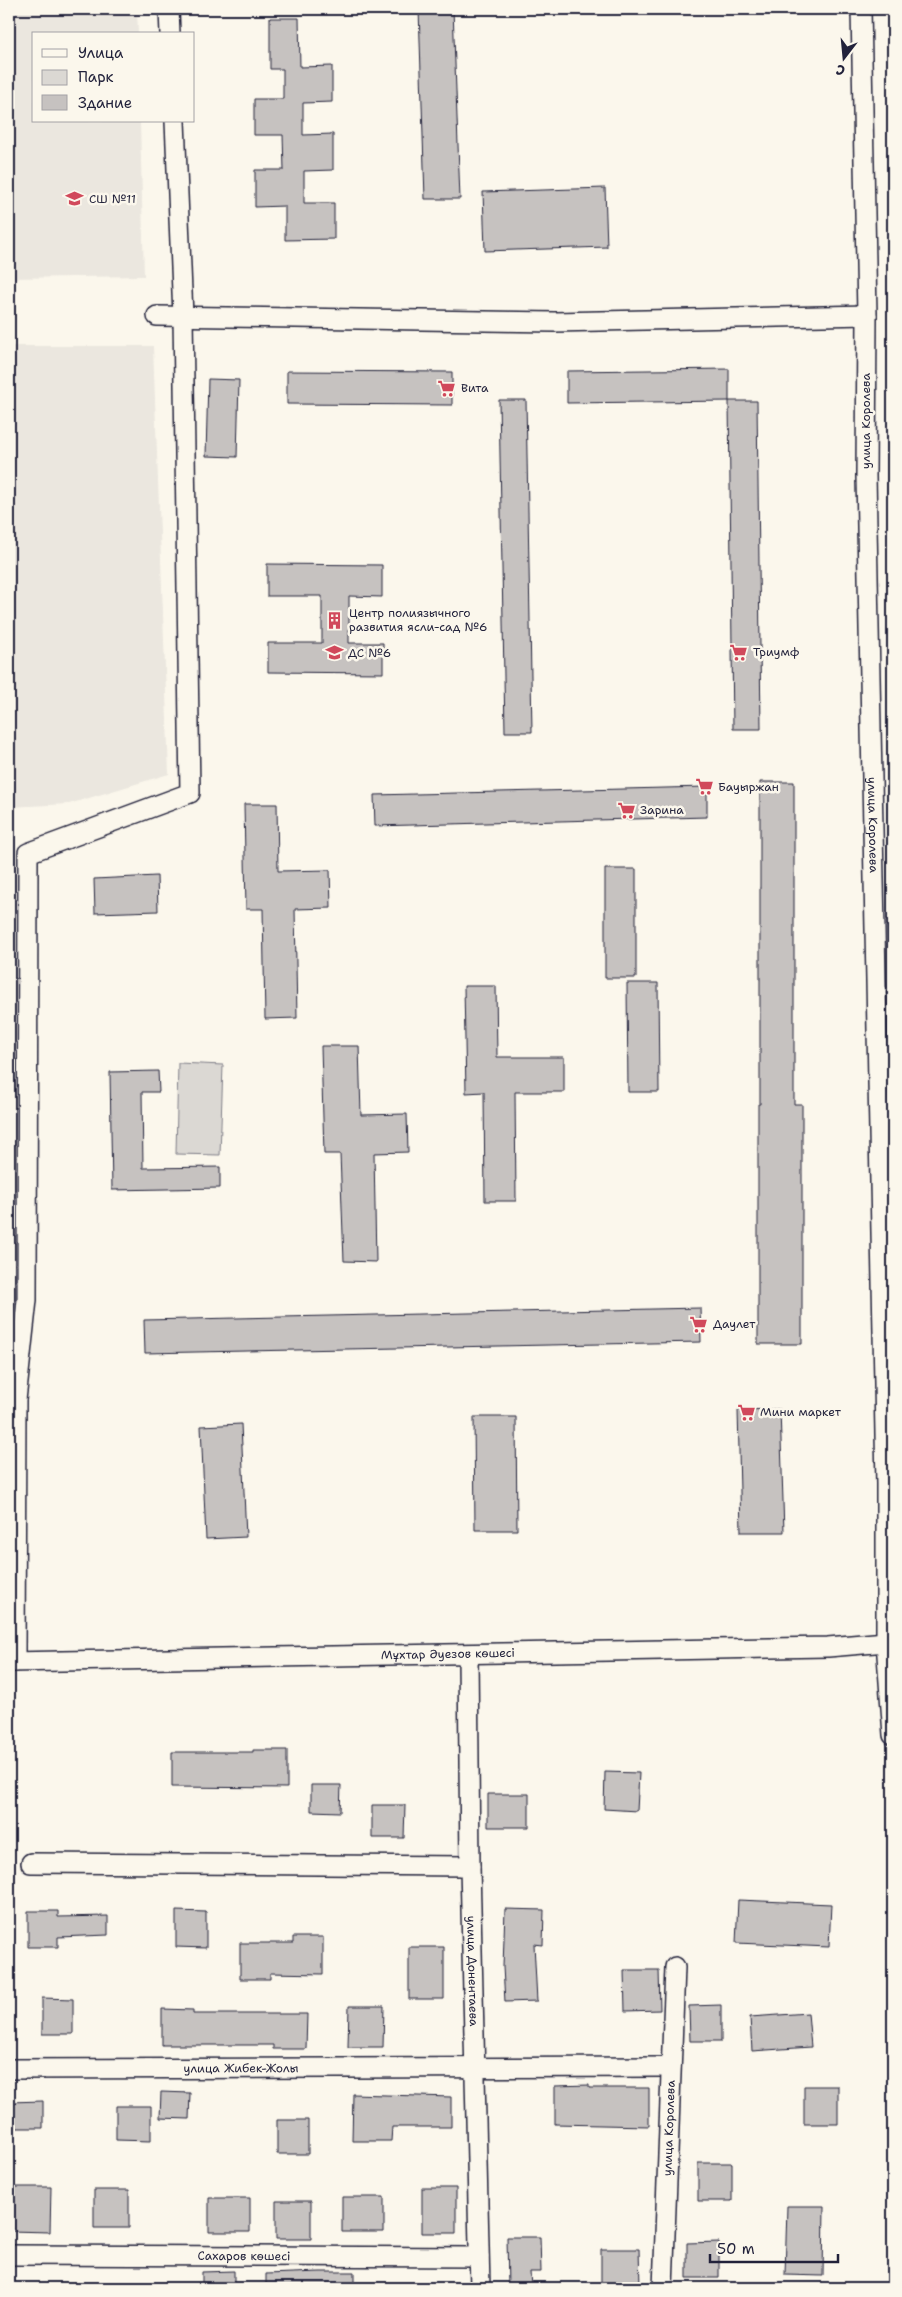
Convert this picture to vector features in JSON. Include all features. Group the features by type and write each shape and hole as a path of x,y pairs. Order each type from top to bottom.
{"street":[{"path":"169,9 170,32"},
{"name":"улица Королева","path":"861,9 867,316 866,476 886,1484 886,1642 893,1735"},
{"path":"12,1662 16,1400 27,1300 28,853 190,793 184,316 175,122"},
{"path":"157,316 555,322 867,316"},
{"name":"Мұхтар Әуезов көшесі","path":"12,1662 828,1647 886,1642"},
{"name":"улица Донентаева","path":"468,1655 470,1866 480,2288"},
{"path":"31,1863 470,1866"},
{"name":"улица Королева","path":"663,2288 675,1967"},
{"name":"улица Жибек-Жолы","path":"9,2069 671,2066"},
{"name":"Сахаров көшесі","path":"9,2255 479,2257"}],"shaded area":[{"name":"СШ №11","path":"9,9 137,9 138,32 32,32 32,122 140,122 144,276 9,278"},
{"path":"9,346 153,346 169,774 69,804 9,807"}],"green space":[{"path":"178,1063 223,1065 220,1155 176,1154"}],"building":[{"path":"419,9 453,9 460,199 425,199"},
{"path":"270,18 299,18 300,67 332,66 332,102 303,103 303,135 333,134 333,170 304,171 304,203 334,203 334,239 285,240 285,206 255,207 255,170 284,170 283,135 254,135 254,99 283,99 283,69 270,69"},
{"path":"605,188 607,247 485,251 483,192"},
{"path":"729,369 729,401 567,403 567,371"},
{"path":"287,371 452,372 452,405 287,404"},
{"path":"208,379 239,380 237,457 206,456"},
{"path":"499,400 526,400 532,732 505,732"},
{"path":"729,401 757,401 761,729 733,729"},
{"name":"Центр полиязычного развития ясли-сад №6","path":"267,564 382,565 382,597 349,596 349,643 383,643 383,673 268,672 268,643 322,643 322,596 267,596"},
{"path":"760,782 794,782 794,1104 802,1104 802,1344 758,1344"},
{"path":"707,787 707,817 375,826 374,795"},
{"path":"244,804 277,804 278,871 330,870 331,908 295,909 297,1018 265,1019 263,909 246,909"},
{"path":"605,869 636,869 636,978 605,978"},
{"path":"157,876 158,911 95,913 94,879"},
{"path":"627,983 658,983 659,1092 628,1092"},
{"path":"464,986 496,986 497,1057 564,1057 564,1092 515,1092 516,1201 485,1201 484,1092 466,1093"},
{"path":"321,1046 359,1046 361,1115 407,1114 408,1152 374,1153 376,1262 344,1261 340,1154 324,1154"},
{"path":"158,1071 159,1092 142,1092 143,1168 220,1167 220,1188 112,1190 110,1072"},
{"path":"700,1308 701,1342 145,1353 144,1320"},
{"path":"780,1409 784,1532 741,1532 738,1410"},
{"path":"474,1417 516,1417 517,1530 475,1530"},
{"path":"241,1424 246,1537 206,1539 201,1426"},
{"path":"253,1750 287,1750 287,1788 172,1787 172,1752 253,1752"},
{"path":"605,1772 639,1773 637,1811 604,1809"},
{"path":"311,1785 341,1785 340,1812 311,1811"},
{"path":"488,1794 529,1794 529,1827 488,1827"},
{"path":"372,1805 405,1805 404,1838 372,1838"},
{"path":"738,1900 831,1904 829,1947 736,1943"},
{"path":"505,1909 544,1910 543,1945 534,1944 537,2001 505,2002 503,1967"},
{"path":"28,1911 58,1911 58,1917 108,1916 108,1935 58,1937 58,1947 28,1947"},
{"path":"176,1911 206,1912 206,1948 176,1947"},
{"path":"293,1937 323,1937 323,1974 270,1973 270,1979 240,1979 240,1943 293,1943"},
{"path":"409,1947 444,1947 444,1999 409,1999"},
{"path":"624,1970 659,1970 660,2010 625,2011"},
{"path":"42,1998 73,1999 73,2034 42,2034"},
{"path":"721,2005 721,2041 690,2041 689,2006"},
{"path":"349,2006 384,2006 383,2047 348,2047"},
{"path":"162,2009 193,2010 193,2014 307,2014 306,2049 273,2049 273,2045 162,2045"},
{"path":"808,2013 811,2047 752,2051 750,2017"},
{"path":"589,2085 589,2088 649,2088 649,2126 555,2124 555,2086"},
{"path":"804,2086 838,2086 838,2124 804,2124"},
{"path":"161,2092 190,2093 189,2119 160,2118"},
{"path":"353,2094 451,2097 451,2127 392,2127 391,2141 352,2141"},
{"path":"43,2101 43,2128 9,2128 9,2102"},
{"path":"116,2106 151,2106 151,2141 116,2140"},
{"path":"277,2120 308,2120 308,2154 277,2154"},
{"path":"698,2163 732,2163 732,2201 698,2201"},
{"path":"9,2187 51,2187 50,2232 9,2231"},
{"path":"422,2188 456,2188 456,2233 422,2233"},
{"path":"94,2190 129,2190 129,2228 94,2228"},
{"path":"342,2197 384,2197 384,2232 342,2232"},
{"path":"209,2198 250,2198 250,2232 209,2232"},
{"path":"276,2201 311,2201 311,2239 276,2239"},
{"path":"787,2206 824,2206 823,2276 785,2275"},
{"path":"507,2237 540,2237 541,2272 530,2272 531,2288 508,2288"},
{"path":"719,2242 719,2278 687,2278 687,2243"},
{"path":"601,2249 639,2249 640,2286 601,2286"},
{"path":"234,2271 234,2288 202,2288 202,2272"},
{"path":"354,2272 354,2288 266,2288 266,2274"}],"place":[{"name":"СШ №11","path":"75,199"},
{"name":"Вита","path":"447,388"},
{"name":"Центр полиязычного развития ясли-сад №6","path":"335,620"},
{"name":"Триумф","path":"739,652"},
{"name":"ДС №6","path":"334,653"},
{"name":"Бауыржан","path":"704,787"},
{"name":"Зарина","path":"626,810"},
{"name":"Даулет","path":"699,1324"},
{"name":"Мини маркет","path":"746,1412"}]}
